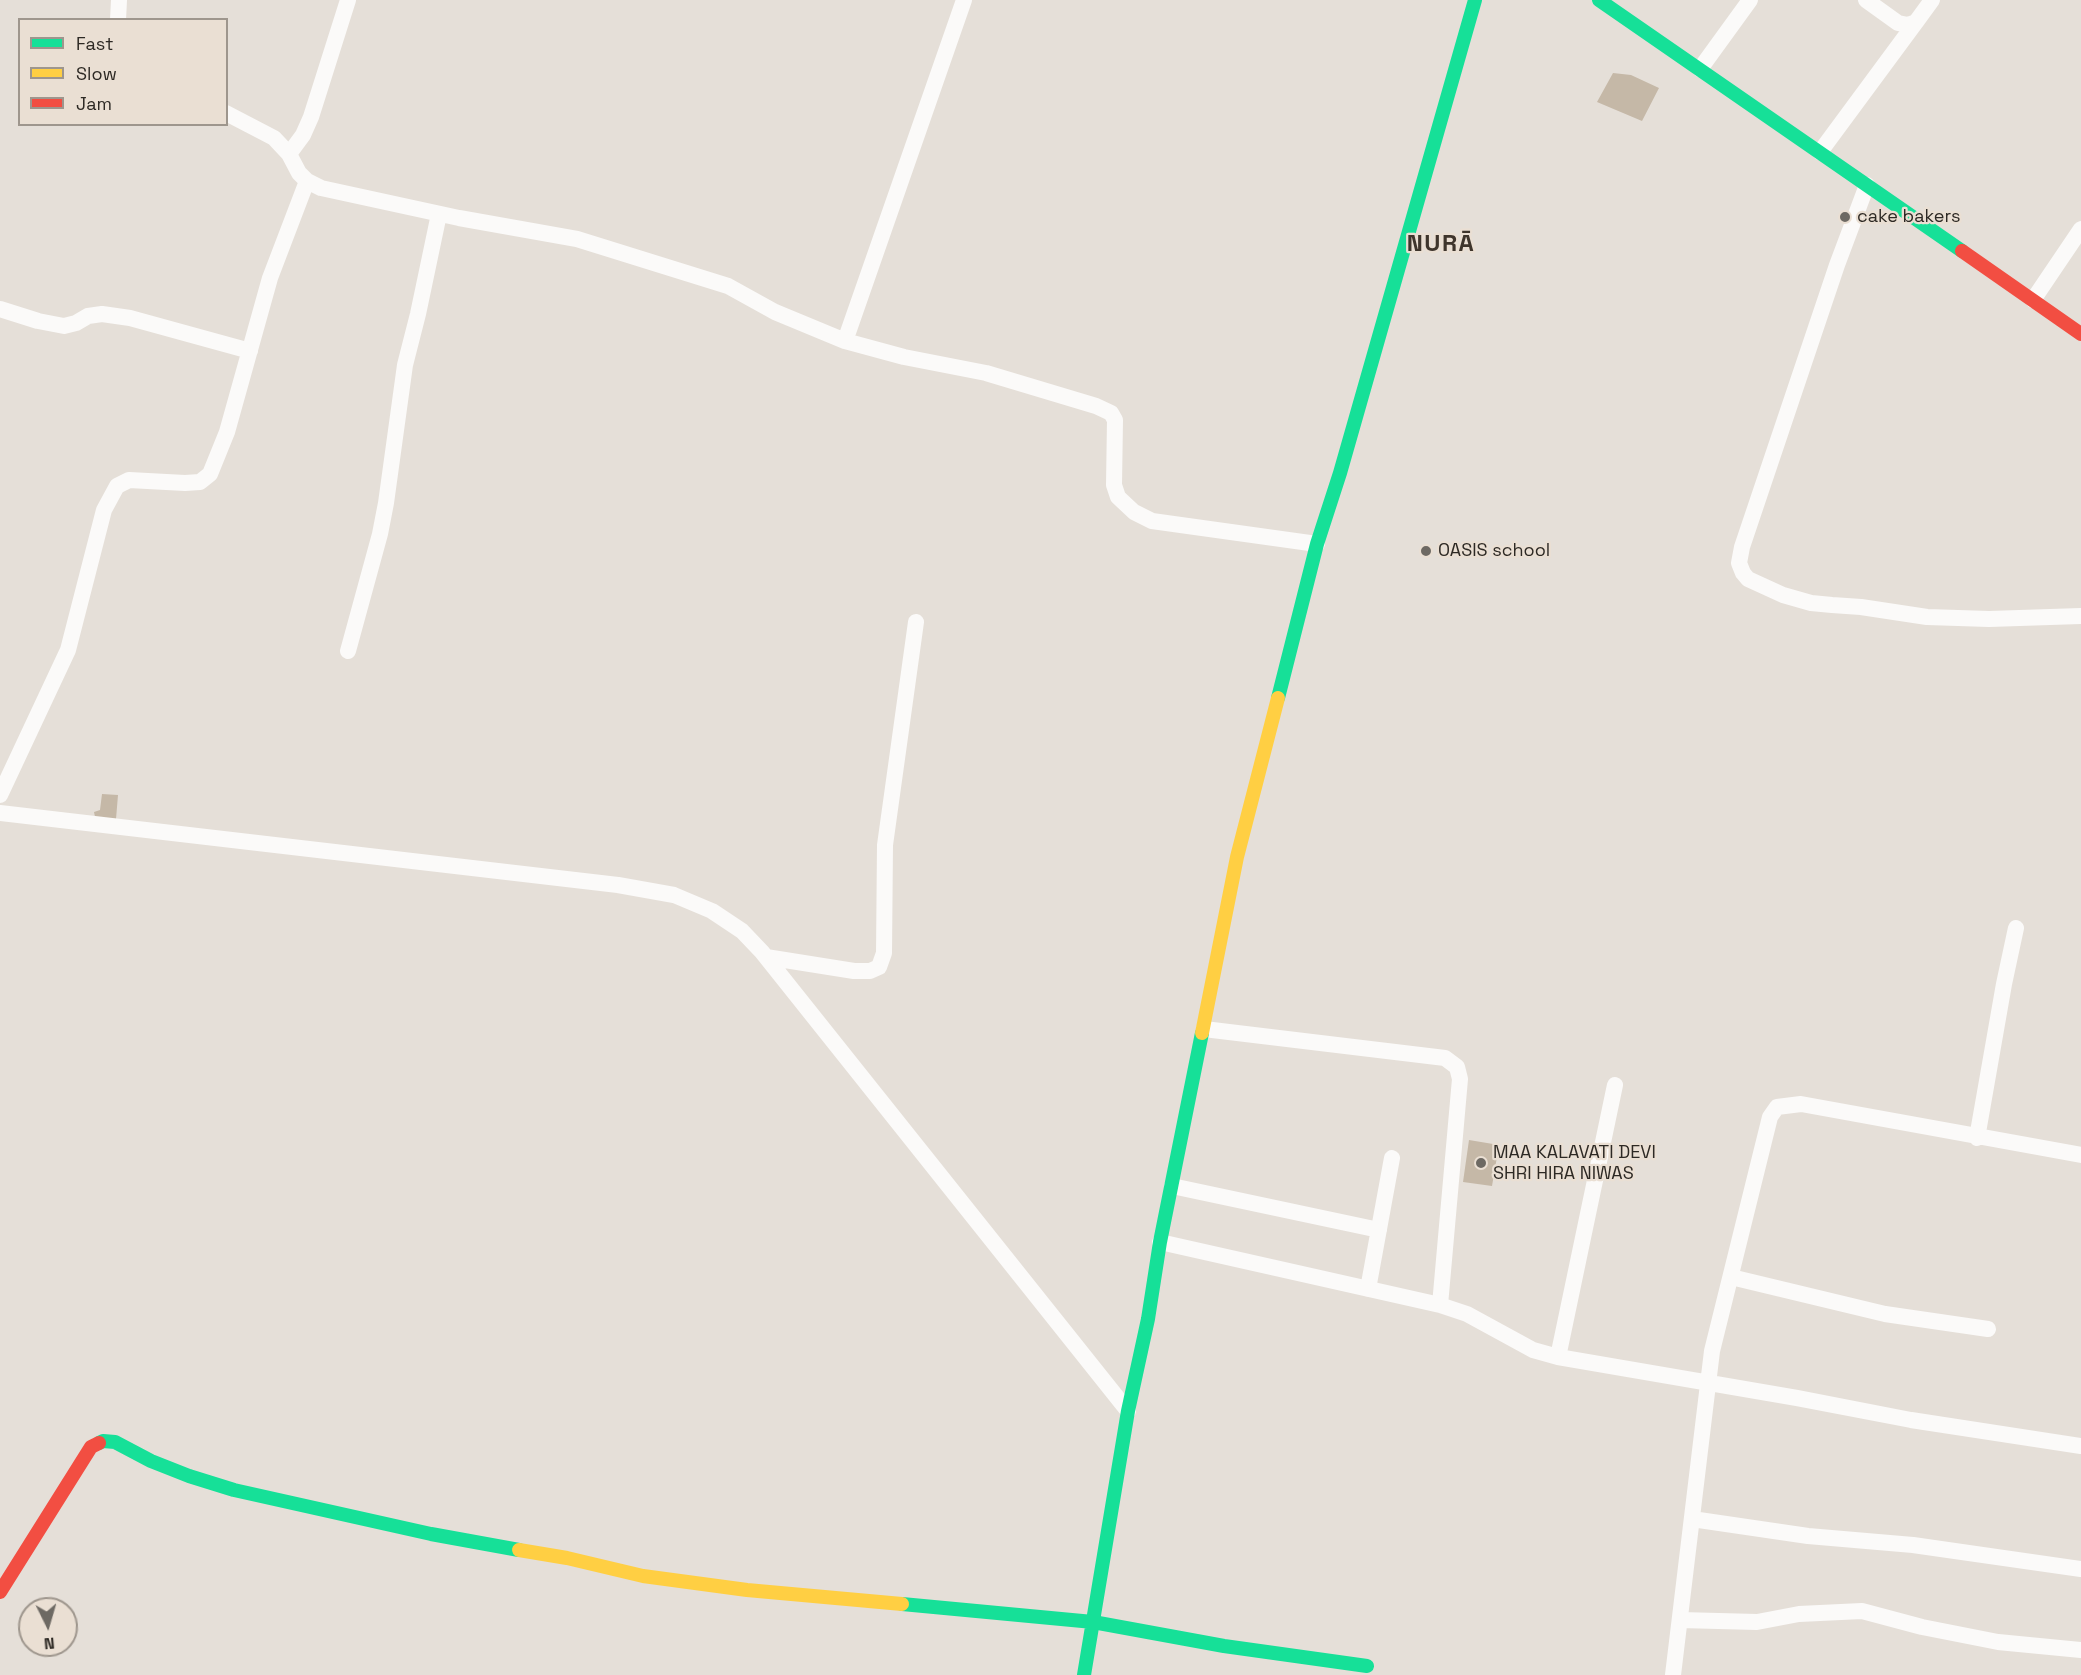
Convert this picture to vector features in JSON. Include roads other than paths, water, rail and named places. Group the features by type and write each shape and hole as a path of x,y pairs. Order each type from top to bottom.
{"street":[{"path":"118,18 119,0"},
{"path":"289,154 303,135 311,117 348,0"},
{"path":"845,341 964,0"},
{"path":"1084,1675 1128,1411 1148,1319 1160,1242 1237,857 1317,544 1340,473 1474,0"},
{"path":"1599,0 2081,334"},
{"path":"1700,69 1750,0"},
{"path":"1866,0 1898,23 1908,25 1916,22"},
{"path":"1820,152 1932,0"},
{"path":"228,114 274,138 289,154 299,174 321,188 439,214 577,239 728,286 775,312 845,341 904,357 986,373 1096,406 1111,413 1115,420 1114,485 1118,497 1134,512 1152,521 1317,544"},
{"path":"0,795 68,650 104,510 117,486 129,480 200,482 210,474 227,432 270,278 307,181"},
{"path":"1867,185 1837,265 1742,547 1739,563 1743,573 1748,579 1784,595 1811,603 1861,607 1927,617 1989,620 2081,616"},
{"path":"348,651 381,534 405,365 439,214"},
{"path":"2033,300 2081,229"},
{"path":"0,309 38,321 64,326 76,323 88,316 102,314 130,318 250,351"},
{"path":"766,957 854,971 870,971 879,967 884,953 885,845 916,621"},
{"path":"0,813 618,885 674,895 712,911 742,931 766,957 1128,1411"},
{"path":"1977,1138 2016,928"},
{"path":"1204,1029 1445,1058 1457,1067 1460,1079 1440,1305"},
{"path":"1558,1358 1615,1085"},
{"path":"1673,1675 1708,1382 1718,1320 1731,1277 1770,1117 1777,1107 1801,1104 1977,1138 2081,1155"},
{"path":"1368,1289 1392,1158"},
{"path":"1172,1186 1378,1230"},
{"path":"1160,1242 1440,1305 1467,1314 1533,1350 1558,1358 1708,1382 1911,1420 2081,1446"},
{"path":"1731,1277 1885,1314 1988,1329"},
{"path":"0,1592 92,1448 103,1441 115,1442 151,1461 234,1490 431,1534 567,1558 643,1576 781,1594 1093,1622 1224,1646 1367,1666"},
{"path":"1692,1520 1809,1536 1913,1545 2081,1569"},
{"path":"1680,1620 1757,1622 1799,1614 1862,1611 1922,1627 1998,1642 2081,1650"}],"place":[{"name":"cake bakers","path":"1845,217"},
{"name":"OASIS school","path":"1426,551"},
{"name":"MAA KALAVATI DEVI SHRI HIRA NIWAS","path":"1481,1163"}],"district":[{"name":"NURĀ","path":"1441,244"}]}
